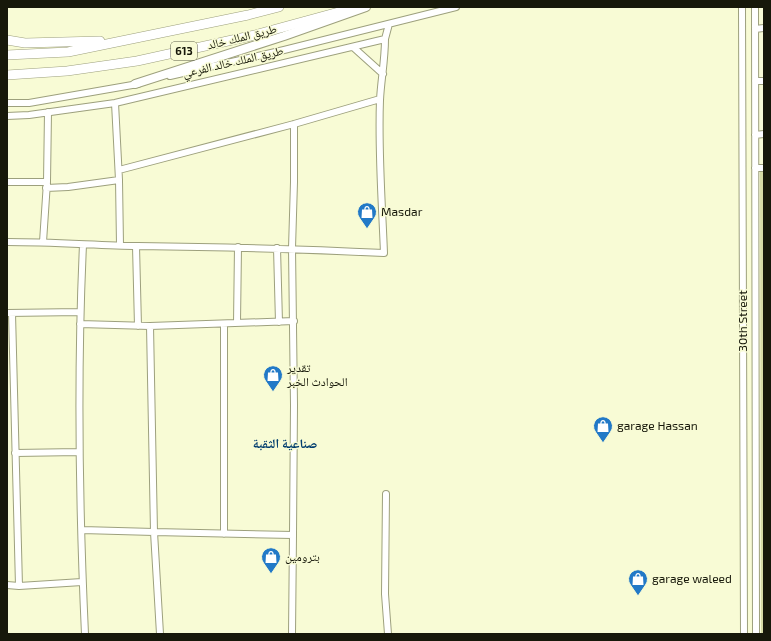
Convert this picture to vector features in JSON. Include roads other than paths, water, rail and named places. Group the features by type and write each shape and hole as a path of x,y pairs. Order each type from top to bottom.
{"highway":[{"name":"طريق الملك خالد","path":"7,55 68,52 132,40 279,7"},
{"name":"طريق الملك خالد","path":"7,75 67,71 137,61 255,35 357,7"},
{"path":"7,40 25,43 67,43 132,40"}],"main road":[{"path":"135,84 284,36 366,7"}],"street":[{"name":"طريق الملك خالد الفرعي","path":"7,103 29,102 135,84 284,50 456,7"},
{"name":"30th Street","path":"742,7 744,634"},
{"name":"30th Street","path":"755,7 756,634"},
{"path":"7,242 43,242 83,245 292,248 384,253 380,165 380,99 385,39 389,24"},
{"path":"755,29 764,28"},
{"path":"7,116 29,115 115,103 385,39"},
{"path":"354,47 383,74"},
{"path":"755,81 764,81"},
{"path":"119,170 294,124 380,99"},
{"path":"115,103 119,170 120,245"},
{"path":"43,242 48,112"},
{"path":"292,634 294,321 292,248 294,124"},
{"path":"756,135 764,134"},
{"path":"755,168 764,168"},
{"path":"7,182 68,187 119,180"},
{"path":"83,245 80,312 79,452 82,582 85,634"},
{"path":"136,246 138,326"},
{"path":"237,323 238,247"},
{"path":"277,248 279,322"},
{"path":"19,586 10,313 80,312"},
{"path":"80,324 150,326 294,321"},
{"path":"224,324 224,534"},
{"path":"150,326 154,532 160,634"},
{"path":"7,402 14,402"},
{"path":"15,453 79,452"},
{"path":"386,494 386,594 388,634"},
{"path":"82,530 293,535"},
{"path":"7,585 19,586 82,582"}],"place":[{"name":"Masdar","path":"367,229"},
{"name":"تقدير الحوادث الخبر","path":"273,392"},
{"name":"garage Hassan","path":"603,443"},
{"name":"بترومين","path":"271,574"},
{"name":"garage waleed","path":"638,596"}],"district":[{"name":"صناعية الثقبة","path":"285,443"}]}
